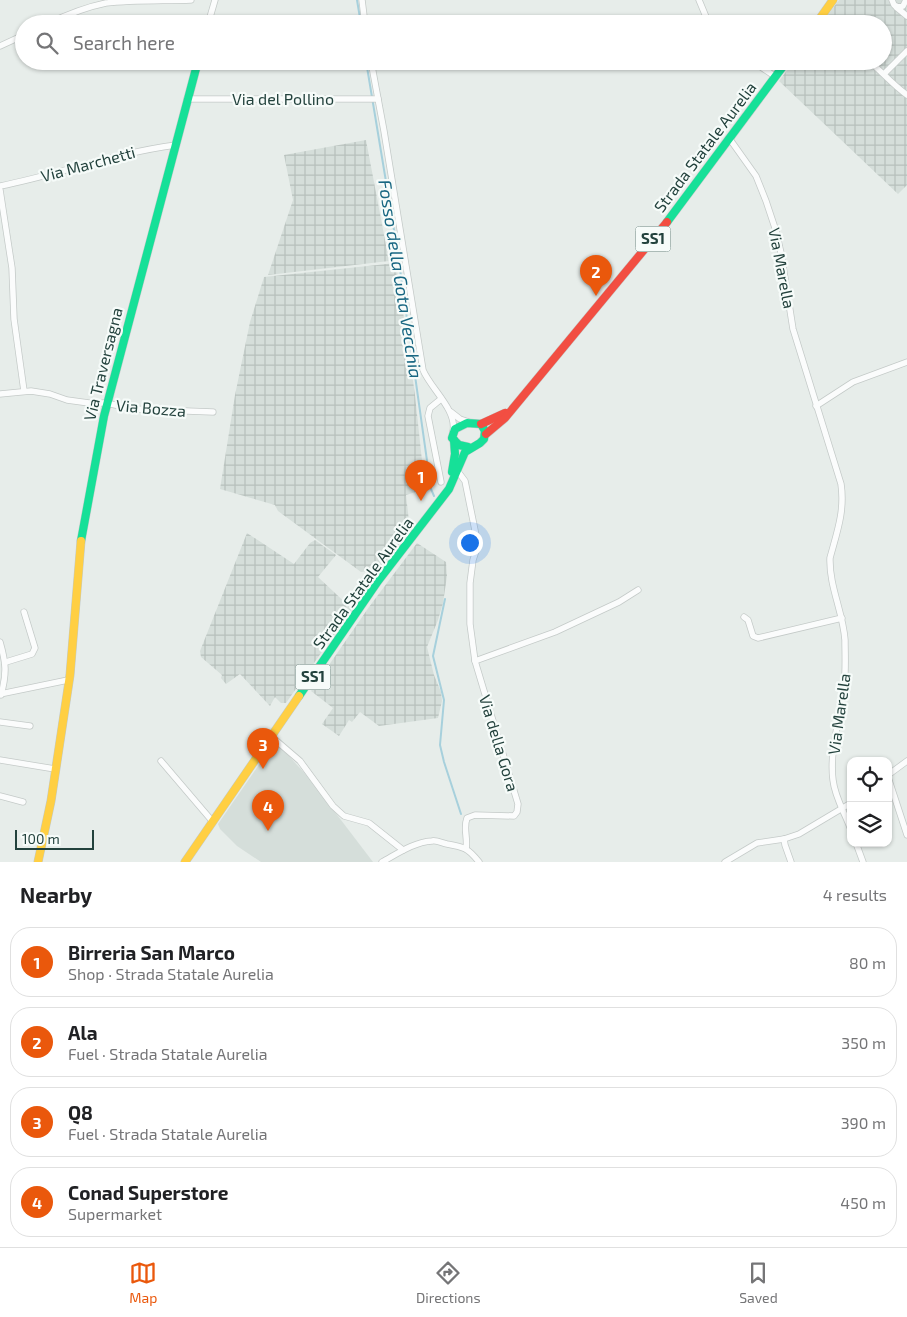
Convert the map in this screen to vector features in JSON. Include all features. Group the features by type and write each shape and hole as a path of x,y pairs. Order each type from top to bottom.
{"main road":[{"path":"824,15 833,0"},
{"name":"Via Traversagna","path":"38,862 51,801 70,675 79,581 80,548 106,404 195,70"},
{"name":"Strada Statale Aurelia","path":"184,862 214,822 378,581 454,482 461,459 468,447 482,442 486,434 505,418 602,302 671,217 781,70"},
{"name":"Strada Statale Aurelia","path":"470,423 481,424 510,411"},
{"path":"453,431 460,425 470,423"},
{"path":"481,424 486,434"},
{"name":"Strada Statale Aurelia","path":"445,494 455,457 454,440 452,438 453,431"},
{"path":"454,440 459,445 468,447"}],"street":[{"path":"65,15 104,4 120,2 191,0"},
{"path":"211,15 215,0"},
{"path":"362,0 364,15"},
{"path":"699,0 705,15"},
{"path":"892,0 893,4 907,16"},
{"path":"896,6 903,6 906,0"},
{"path":"0,46 15,39"},
{"path":"892,66 907,51"},
{"path":"372,70 374,99 422,365 426,376 453,418 453,431"},
{"path":"766,70 776,77"},
{"path":"879,70 907,95"},
{"path":"884,74 888,70"},
{"name":"Via del Pollino","path":"187,100 374,99"},
{"name":"Via Marella","path":"729,138 756,176 776,231 792,329 841,484 844,499 830,558 830,575 842,618 845,684 832,766 836,794 847,819"},
{"name":"Via Marchetti","path":"0,186 54,174 142,150 176,145"},
{"path":"0,190 12,268 14,319 24,392"},
{"path":"816,406 853,382 907,362"},
{"name":"Via Bozza","path":"0,394 24,392 50,394 67,400 134,409 213,412"},
{"path":"440,482 428,416 430,408 441,399"},
{"path":"449,411 470,423"},
{"name":"Via della Gora","path":"455,457 456,468 465,481 478,545 473,560 470,583 470,624 475,661 518,804 517,812 514,816 475,815 468,818 465,824 466,849"},
{"path":"475,661 555,632 619,602 638,590"},
{"path":"6,662 32,654 35,648 24,612"},
{"path":"744,617 748,620 753,636 758,638 842,618"},
{"path":"0,642 2,654 6,662 6,673 0,695 68,680"},
{"path":"0,722 30,726"},
{"path":"272,737 300,761 333,806 344,816 369,823 402,850"},
{"path":"0,760 55,770"},
{"path":"161,761 214,822"},
{"path":"892,773 907,761"},
{"path":"892,788 907,835"},
{"path":"0,796 23,802"},
{"path":"725,862 757,843 784,839 799,834 847,805"},
{"path":"784,839 791,862"},
{"path":"382,862 402,850 431,841 466,849 479,862"},
{"path":"857,847 863,862"}],"shaded area":[{"path":"839,0 907,0 907,185 898,194 779,81 787,70 892,70 892,15 828,15"},
{"path":"366,140 389,261 268,275 293,200 284,155"},
{"path":"396,263 415,395 425,489 406,495 410,530 383,565 375,570 361,572 278,511 275,505 220,489 235,395 250,322 264,277"},
{"path":"247,533 294,564 310,543 315,540 336,555 318,577 352,609 286,703 281,703 275,697 270,706 240,674 226,684 221,678 222,675 201,657 200,651"},
{"path":"417,543 446,562 447,576 443,603 427,647 434,675 441,692 442,701 438,718 379,726 360,712 352,722 349,720 339,736 322,724 333,708 311,691 369,607"},
{"path":"274,743 309,778 373,862 261,862 237,846 220,829 218,824"}],"waterway":[{"name":"Fosso della Gota Vecchia","path":"357,0 360,15"},
{"name":"Fosso della Gota Vecchia","path":"367,70 397,248 431,489 434,496"},
{"name":"Fosso della Gota Vecchia","path":"445,599 433,656 444,700 440,745 461,814"}],"traffic: fast":[{"path":"81,541 104,416 196,70"},
{"path":"667,222 780,70"},
{"path":"299,696 378,581 449,489 465,452 484,439 485,431 481,424 467,423 455,429 452,438 459,445 468,447"},
{"path":"452,472 455,454 454,440"}],"traffic: slow":[{"path":"822,15 833,0"},
{"path":"38,862 51,801 70,675 81,541"},
{"path":"185,862 299,696"}],"traffic: jam":[{"path":"486,434 505,418 667,222"},
{"path":"481,424 505,413"}],"place":[{"name":"Ala","path":"596,296"},
{"name":"Birreria San Marco","path":"421,501"},
{"name":"Q8","path":"263,769"},
{"name":"Conad Superstore","path":"268,831"}]}
